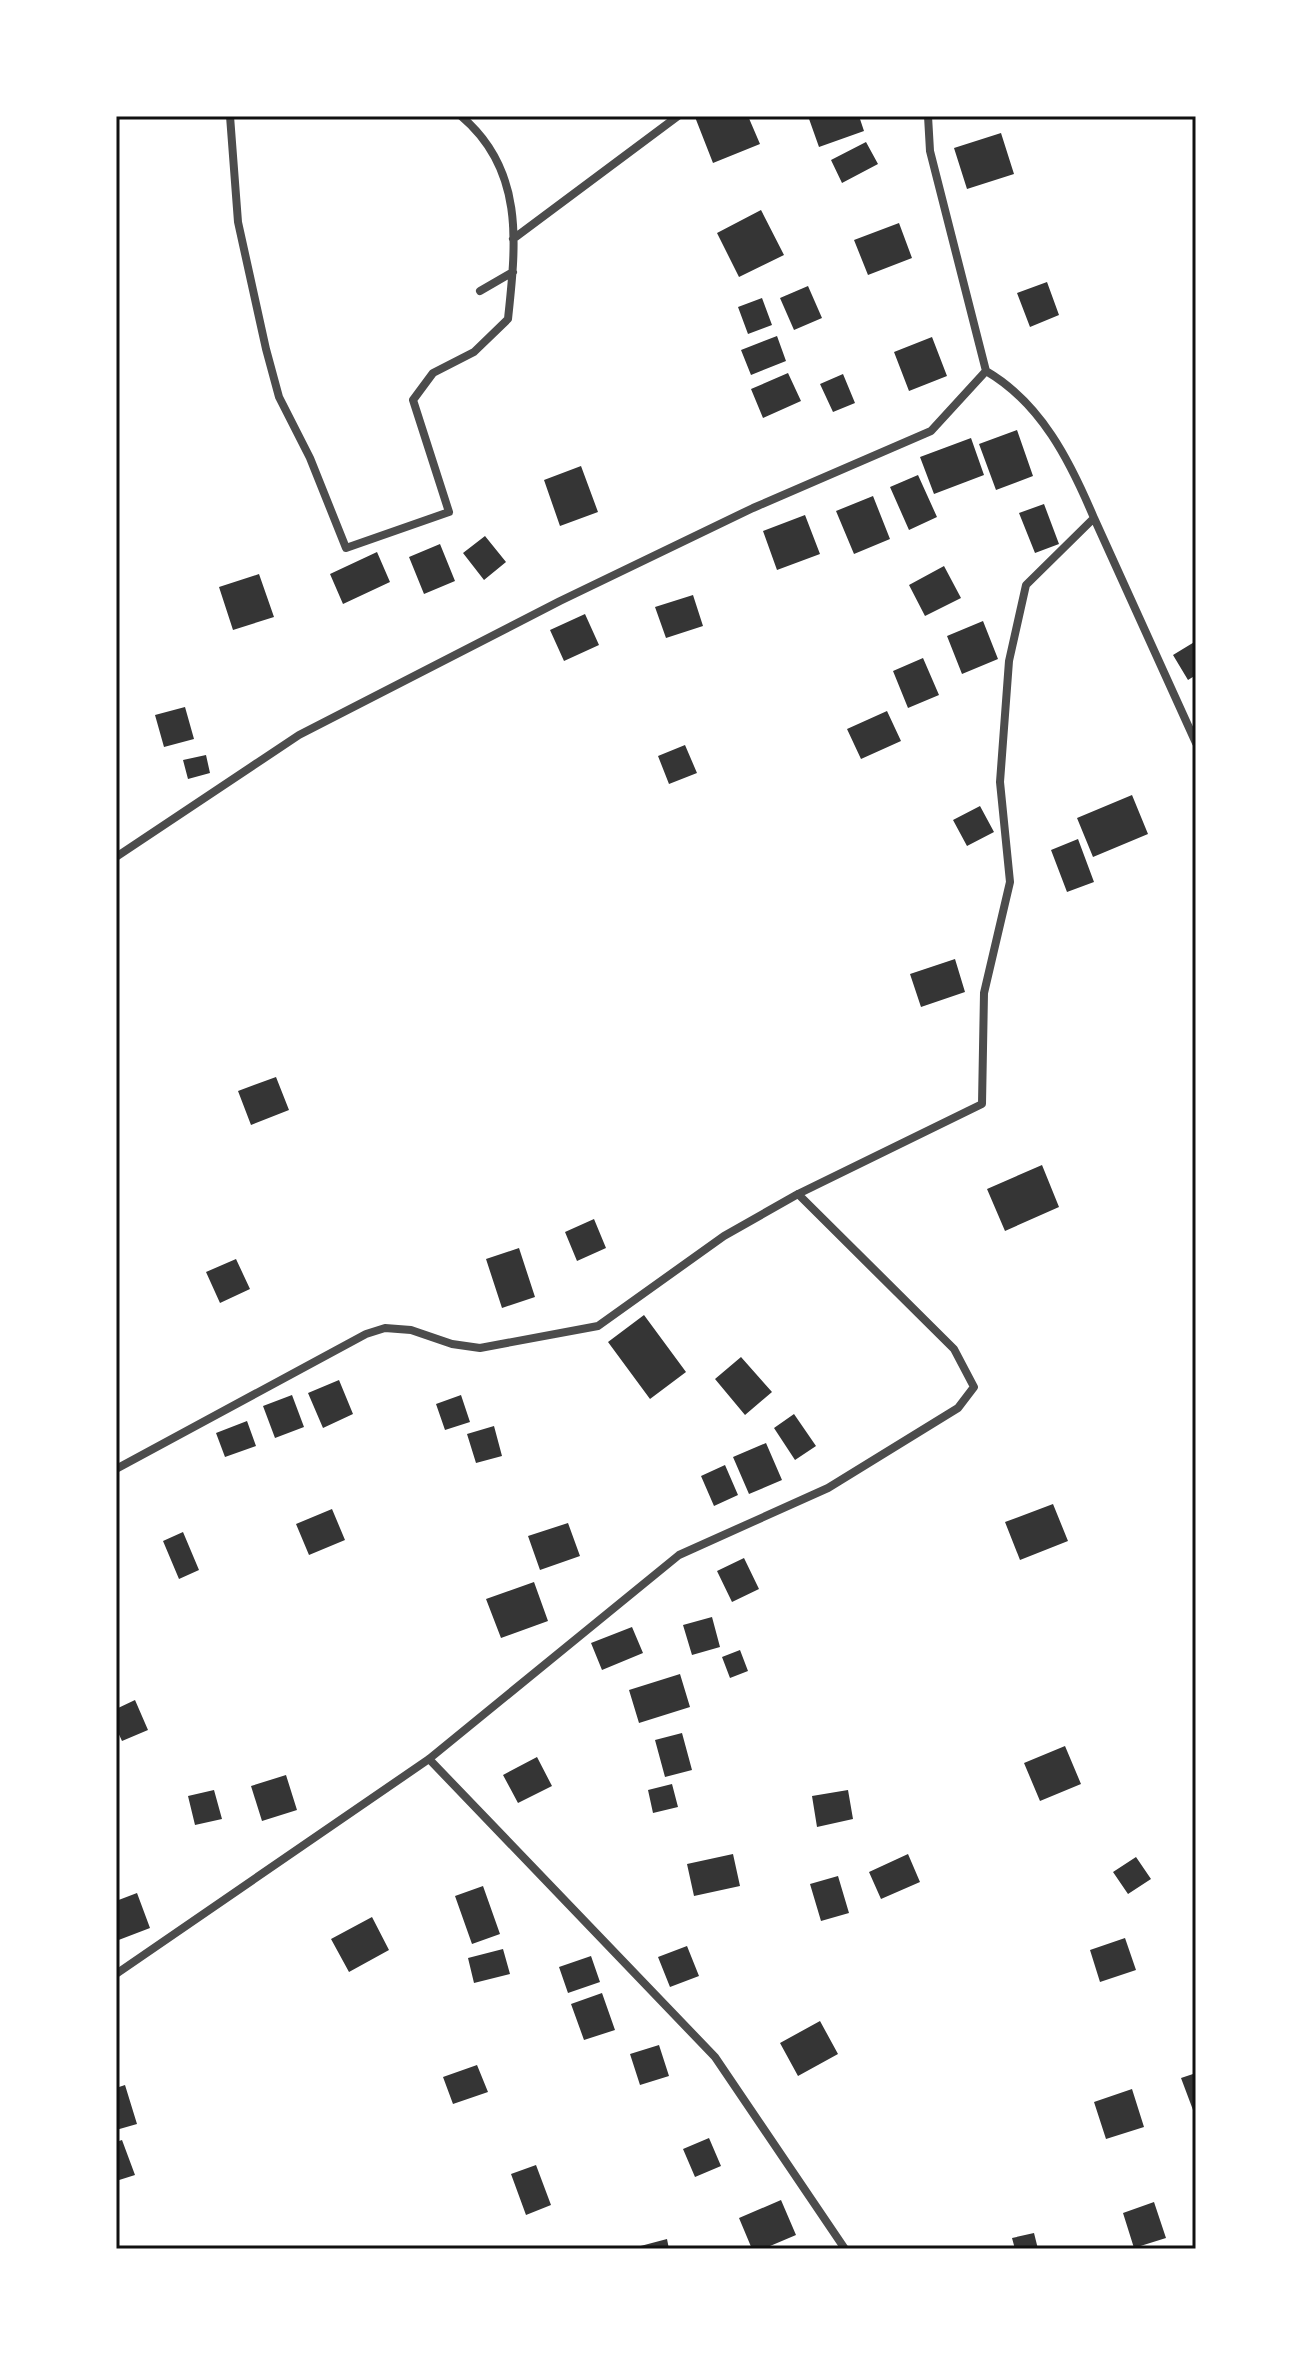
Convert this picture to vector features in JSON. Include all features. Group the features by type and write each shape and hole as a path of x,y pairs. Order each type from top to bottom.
{"street":[{"path":"230,116 238,222 276,385 346,548 449,512 413,400 433,373 474,352 508,319 513,272 511,196 495,152 461,116"},
{"path":"513,239 678,116"},
{"path":"928,116 930,151 986,371 1007,383 1038,413 1094,518 1196,743"},
{"path":"480,291 513,272"},
{"path":"116,857 312,727 739,514 931,431 986,371"},
{"path":"116,1469 366,1334 385,1328 411,1330 452,1344 480,1348 598,1326 724,1236 798,1194 982,1104 984,993 1010,882 1000,782 1009,661 1026,585 1094,518"},
{"path":"116,1974 429,1759 679,1555 828,1488 958,1408 974,1387 954,1349 798,1194"},
{"path":"429,1759 715,2057 845,2249"}],"building":[{"path":"748,116 760,144 713,163 695,117"},
{"path":"808,116 859,116 864,131 819,147"},
{"path":"1001,133 1014,174 967,189 954,148"},
{"path":"866,142 878,164 842,183 831,160"},
{"path":"761,210 784,255 739,277 717,233"},
{"path":"899,223 912,258 868,275 854,240"},
{"path":"1047,282 1059,315 1030,327 1017,293"},
{"path":"808,286 822,318 794,330 780,298"},
{"path":"762,298 772,325 748,334 738,307"},
{"path":"777,336 786,361 751,375 741,350"},
{"path":"932,337 947,376 909,391 894,352"},
{"path":"788,373 801,401 763,418 751,389"},
{"path":"843,374 855,403 833,412 820,384"},
{"path":"1017,430 1033,476 996,490 979,444"},
{"path":"971,438 984,475 934,494 920,457"},
{"path":"581,466 598,512 560,526 544,480"},
{"path":"918,475 937,517 909,530 890,487"},
{"path":"873,496 890,539 854,554 836,511"},
{"path":"1044,504 1059,544 1035,553 1019,513"},
{"path":"805,515 820,554 777,570 763,531"},
{"path":"485,536 506,562 484,580 463,553"},
{"path":"440,544 455,581 424,594 409,557"},
{"path":"377,552 390,582 343,604 330,574"},
{"path":"944,566 961,598 925,616 909,585"},
{"path":"259,574 274,617 233,630 219,587"},
{"path":"693,595 703,626 666,638 655,607"},
{"path":"585,614 599,645 564,661 550,630"},
{"path":"983,621 998,659 962,674 947,636"},
{"path":"1196,641 1196,675 1188,680 1173,655"},
{"path":"923,658 939,695 908,708 893,671"},
{"path":"185,707 194,739 164,747 155,715"},
{"path":"887,711 901,741 861,759 847,729"},
{"path":"685,745 697,773 669,784 658,756"},
{"path":"206,755 210,773 188,779 183,760"},
{"path":"1132,795 1148,834 1093,857 1077,818"},
{"path":"980,806 994,832 967,846 953,820"},
{"path":"1078,839 1094,882 1067,892 1051,850"},
{"path":"955,959 965,992 921,1007 910,974"},
{"path":"276,1077 289,1110 251,1125 238,1091"},
{"path":"1042,1165 1059,1207 1005,1231 987,1189"},
{"path":"594,1219 606,1248 577,1261 565,1232"},
{"path":"519,1248 535,1297 502,1308 486,1259"},
{"path":"236,1259 250,1289 220,1303 206,1272"},
{"path":"644,1315 686,1372 650,1399 608,1342"},
{"path":"741,1357 772,1392 745,1415 715,1379"},
{"path":"339,1380 353,1414 323,1428 308,1393"},
{"path":"292,1395 304,1427 275,1438 263,1406"},
{"path":"461,1395 470,1422 445,1430 436,1404"},
{"path":"794,1414 816,1446 795,1460 774,1428"},
{"path":"247,1421 256,1446 225,1457 216,1433"},
{"path":"494,1426 502,1456 476,1463 467,1434"},
{"path":"766,1443 782,1480 749,1494 733,1457"},
{"path":"725,1465 738,1495 714,1506 701,1476"},
{"path":"1053,1504 1068,1541 1020,1560 1005,1522"},
{"path":"332,1509 345,1540 309,1555 296,1524"},
{"path":"568,1523 580,1556 540,1570 528,1536"},
{"path":"183,1532 199,1570 179,1579 163,1541"},
{"path":"744,1558 759,1589 732,1602 717,1571"},
{"path":"534,1582 548,1621 501,1638 486,1599"},
{"path":"712,1617 720,1647 692,1655 683,1625"},
{"path":"632,1627 643,1653 602,1670 591,1643"},
{"path":"740,1650 748,1671 730,1678 722,1657"},
{"path":"680,1674 690,1707 639,1723 629,1690"},
{"path":"135,1700 148,1730 122,1741 116,1728 116,1709"},
{"path":"682,1733 692,1770 665,1777 655,1740"},
{"path":"1065,1746 1081,1784 1040,1801 1024,1763"},
{"path":"537,1757 552,1786 518,1803 503,1775"},
{"path":"286,1775 297,1810 262,1821 251,1786"},
{"path":"672,1784 678,1807 653,1813 648,1790"},
{"path":"214,1790 222,1819 195,1825 188,1796"},
{"path":"848,1790 853,1819 817,1827 812,1796"},
{"path":"733,1854 740,1886 694,1896 687,1864"},
{"path":"908,1854 920,1882 881,1899 869,1872"},
{"path":"1136,1857 1151,1879 1128,1894 1113,1872"},
{"path":"838,1876 849,1913 821,1921 810,1884"},
{"path":"483,1886 500,1934 472,1944 455,1896"},
{"path":"137,1893 150,1928 116,1941 116,1901"},
{"path":"372,1917 389,1950 349,1972 331,1939"},
{"path":"1125,1938 1136,1970 1100,1982 1090,1950"},
{"path":"687,1946 699,1976 670,1987 658,1957"},
{"path":"503,1949 510,1974 474,1983 468,1958"},
{"path":"591,1956 600,1982 568,1993 559,1967"},
{"path":"602,1993 615,2030 584,2040 571,2004"},
{"path":"820,2021 838,2054 798,2076 780,2043"},
{"path":"659,2045 669,2076 640,2085 630,2054"},
{"path":"477,2065 488,2092 453,2104 443,2077"},
{"path":"1196,2073 1196,2118 1181,2078"},
{"path":"125,2085 137,2124 116,2130 116,2088"},
{"path":"1132,2089 1144,2127 1106,2139 1094,2102"},
{"path":"709,2138 721,2166 695,2177 683,2149"},
{"path":"122,2140 135,2175 116,2181 116,2142"},
{"path":"536,2165 551,2205 526,2215 511,2174"},
{"path":"781,2200 796,2235 763,2249 752,2249 739,2218"},
{"path":"1154,2202 1166,2238 1134,2248 1123,2213"},
{"path":"1034,2233 1038,2249 1015,2249 1012,2238"},
{"path":"667,2239 669,2249 633,2249 633,2248"}]}
